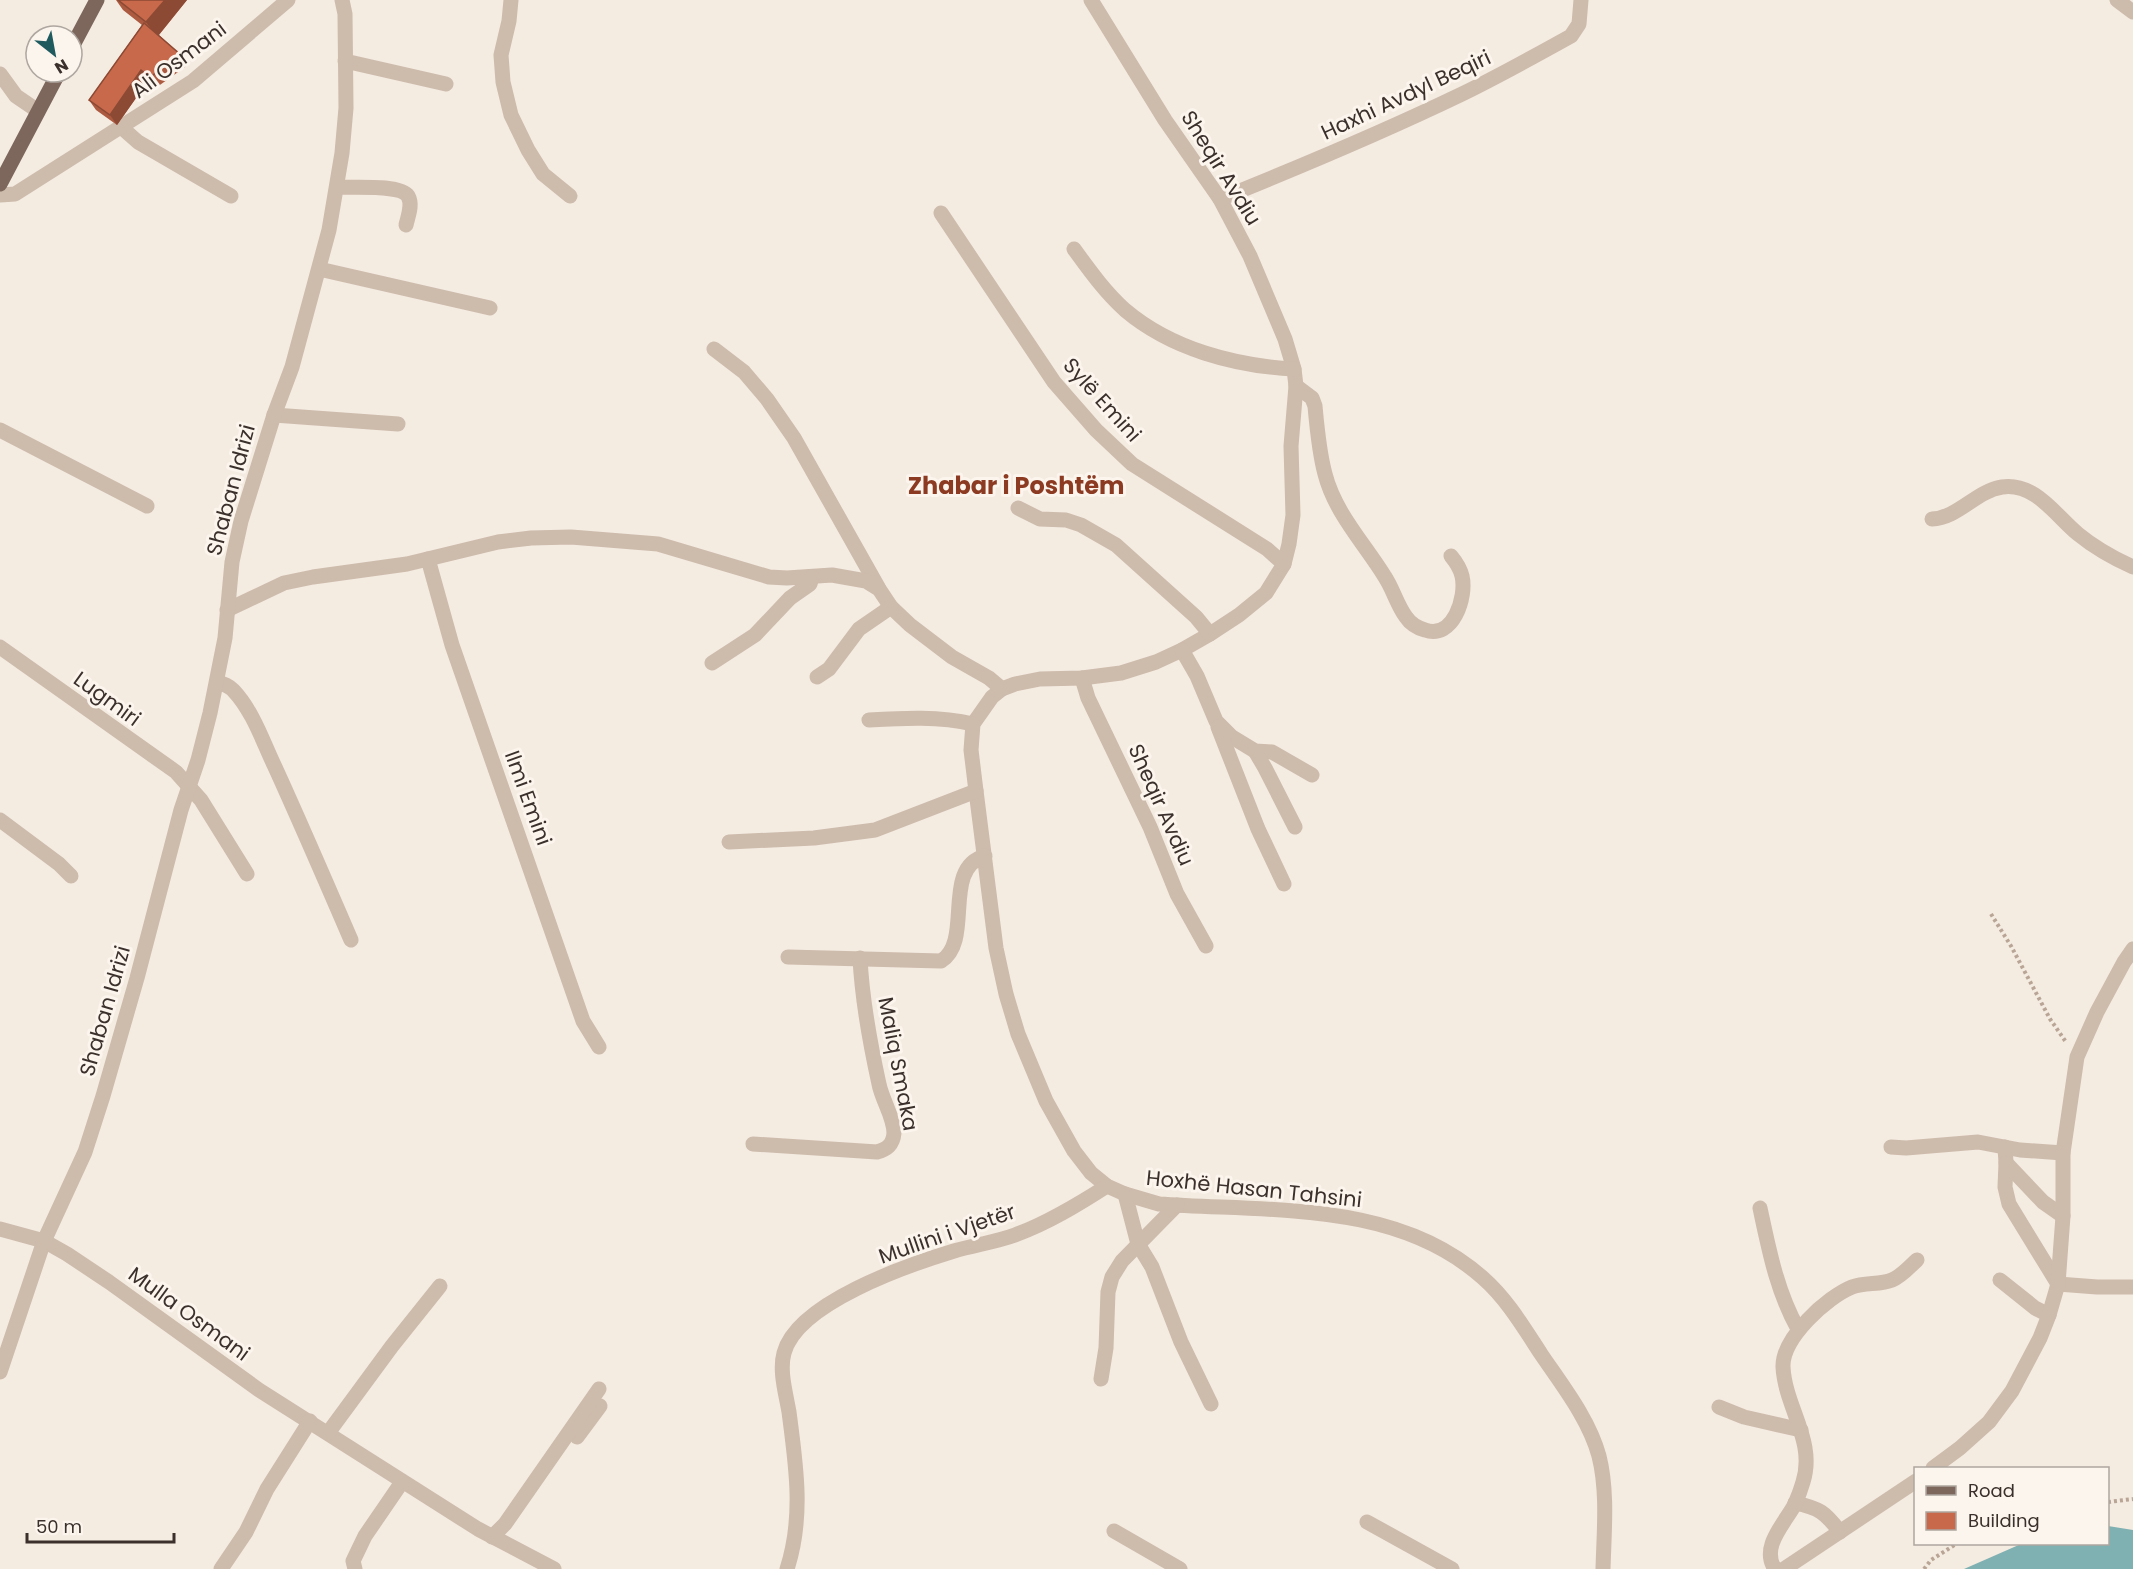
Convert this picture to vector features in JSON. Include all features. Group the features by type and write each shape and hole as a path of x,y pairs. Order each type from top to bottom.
{"main road":[{"path":"84,24 97,0"},
{"path":"0,184 53,84"}],"street":[{"name":"Ali Osmani","path":"0,195 15,194 193,81 288,0"},
{"name":"Shaban Idrizi","path":"0,1372 44,1241 85,1152 198,760 225,638 232,562 241,521 274,415 292,367 329,230 337,187 346,108 345,14 342,0"},
{"path":"511,0 501,55 511,115 543,174 570,196"},
{"name":"Sheqir Avdiu","path":"1002,689 1040,679 1121,674 1182,650 1210,634 1239,615 1266,593 1284,564 1293,515 1291,446 1296,386 1294,369 1285,339 1250,256 1220,199 1165,120 1090,0"},
{"name":"Haxhi Avdyl Beqiri","path":"1220,199 1394,126 1465,93 1571,36 1578,24 1581,0"},
{"path":"2117,0 2133,12"},
{"path":"345,61 446,84"},
{"path":"0,74 16,96 38,111"},
{"name":"Ali Osmani","path":"121,127 138,142 231,196"},
{"path":"337,187 398,189 407,195 411,204 406,225"},
{"name":"Sylë Emini","path":"941,213 1054,382 1096,430 1132,464 1258,543 1284,564"},
{"path":"1074,249 1094,277 1125,310 1161,335 1191,348 1237,361 1294,369"},
{"path":"319,269 490,308"},
{"path":"714,348 744,372 767,399 794,438 879,590 891,607 910,625 952,657 989,678 1002,689 992,697 973,724 918,717 869,720"},
{"path":"1296,386 1312,398 1315,406 1325,475 1337,504 1386,578 1407,618 1424,630 1432,632 1443,629 1460,607 1463,595 1462,574 1451,556"},
{"name":"Shaban Idrizi","path":"274,415 399,424"},
{"path":"0,430 147,506"},
{"path":"1932,519 1942,519 1982,495 2002,487 2024,489 2044,502 2077,533 2109,556 2133,567"},
{"path":"1018,508 1040,519 1066,520 1081,525 1116,546 1196,617 1210,634"},
{"path":"227,610 284,583 406,564 498,542 571,537 658,544 769,577 845,576 866,581 879,590"},
{"name":"Ilmi Emini","path":"428,558 452,645 583,1022 599,1047"},
{"path":"712,663 755,634 790,598 810,584 812,578"},
{"path":"816,677 829,669 859,629 891,607"},
{"name":"Lugmiri","path":"0,647 176,772 189,786"},
{"path":"1182,650 1197,676 1258,829 1284,884"},
{"name":"Sheqir Avdiu","path":"1082,678 1088,698 1150,827 1177,894 1206,946"},
{"path":"217,682 226,684 243,702 255,725 305,832 351,940"},
{"path":"1216,721 1232,737 1254,751 1295,827"},
{"name":"Hoxhë Hasan Tahsini","path":"973,724 971,750 976,791 996,948 1006,994 1018,1034 1046,1101 1074,1151 1091,1173 1107,1185 1125,1194 1159,1204 1288,1211 1379,1224 1403,1230 1438,1245 1485,1279 1528,1335 1587,1425 1598,1455 1603,1486 1603,1569"},
{"path":"1254,751 1272,752 1312,775"},
{"path":"189,786 201,800 247,874"},
{"path":"729,842 814,838 875,830 976,791"},
{"path":"0,820 59,864 71,876"},
{"path":"788,957 941,961 952,950 962,883 968,866 976,859 985,856"},
{"path":"1934,1467 1989,1422 2012,1390 2040,1338 2049,1315 2058,1284 2063,1216 2063,1153 2077,1057 2097,1012 2133,949"},
{"name":"Maliq Smaka","path":"753,1144 877,1152 886,1150 891,1144 894,1133 879,1085 867,1023 860,958"},
{"path":"1892,1147 1906,1149 1978,1142 2063,1153"},
{"path":"2005,1147 2007,1163 2005,1187 2009,1204 2058,1284"},
{"path":"2007,1163 2043,1202 2063,1216"},
{"name":"Mullini i Vjetër","path":"787,1569 793,1550 798,1501 796,1462 783,1354 792,1334 810,1316 848,1294 901,1269 954,1251 1015,1235 1070,1209 1107,1185"},
{"path":"1125,1194 1135,1224 1138,1244 1152,1267 1181,1342 1211,1404"},
{"path":"1101,1379 1106,1348 1108,1292 1112,1277 1138,1244 1177,1205"},
{"path":"1760,1208 1779,1287 1786,1308 1798,1329"},
{"name":"Mulla Osmani","path":"0,1228 44,1241 109,1282 259,1390 402,1482 499,1540 554,1569"},
{"path":"1775,1569 1771,1563 1770,1550 1795,1503 1804,1479 1806,1456 1801,1430 1784,1379 1783,1364 1787,1348 1798,1329 1836,1297 1851,1287 1893,1280 1917,1260"},
{"path":"2000,1280 2035,1308 2049,1315"},
{"path":"2058,1284 2097,1287 2132,1285"},
{"path":"328,1433 392,1346 440,1286"},
{"path":"499,1540 505,1524 599,1389"},
{"path":"499,1540 514,1527 600,1406"},
{"path":"1719,1407 1744,1417 1801,1430"},
{"path":"221,1569 246,1532 267,1489 310,1421"},
{"path":"354,1565 365,1536 402,1482"},
{"path":"1784,1569 1914,1482"},
{"path":"1795,1503 1815,1507 1828,1516 1840,1532"},
{"path":"1367,1522 1452,1569"},
{"path":"1114,1531 1180,1569"}],"path":[{"path":"1990,914 2012,946 2050,1019 2077,1057"},
{"path":"2109,1502 2133,1499"},
{"path":"1924,1569 1931,1560 1954,1545"}],"water":[{"path":"2109,1526 2133,1530 2133,1569 1964,1569 2019,1545 2109,1545"}],"building":[{"path":"118,0 165,0 146,22"},
{"path":"144,23 181,55 150,77 141,70 110,115 89,100"}],"district":[{"name":"Zhabar i Poshtëm","path":"1016,486"}]}
